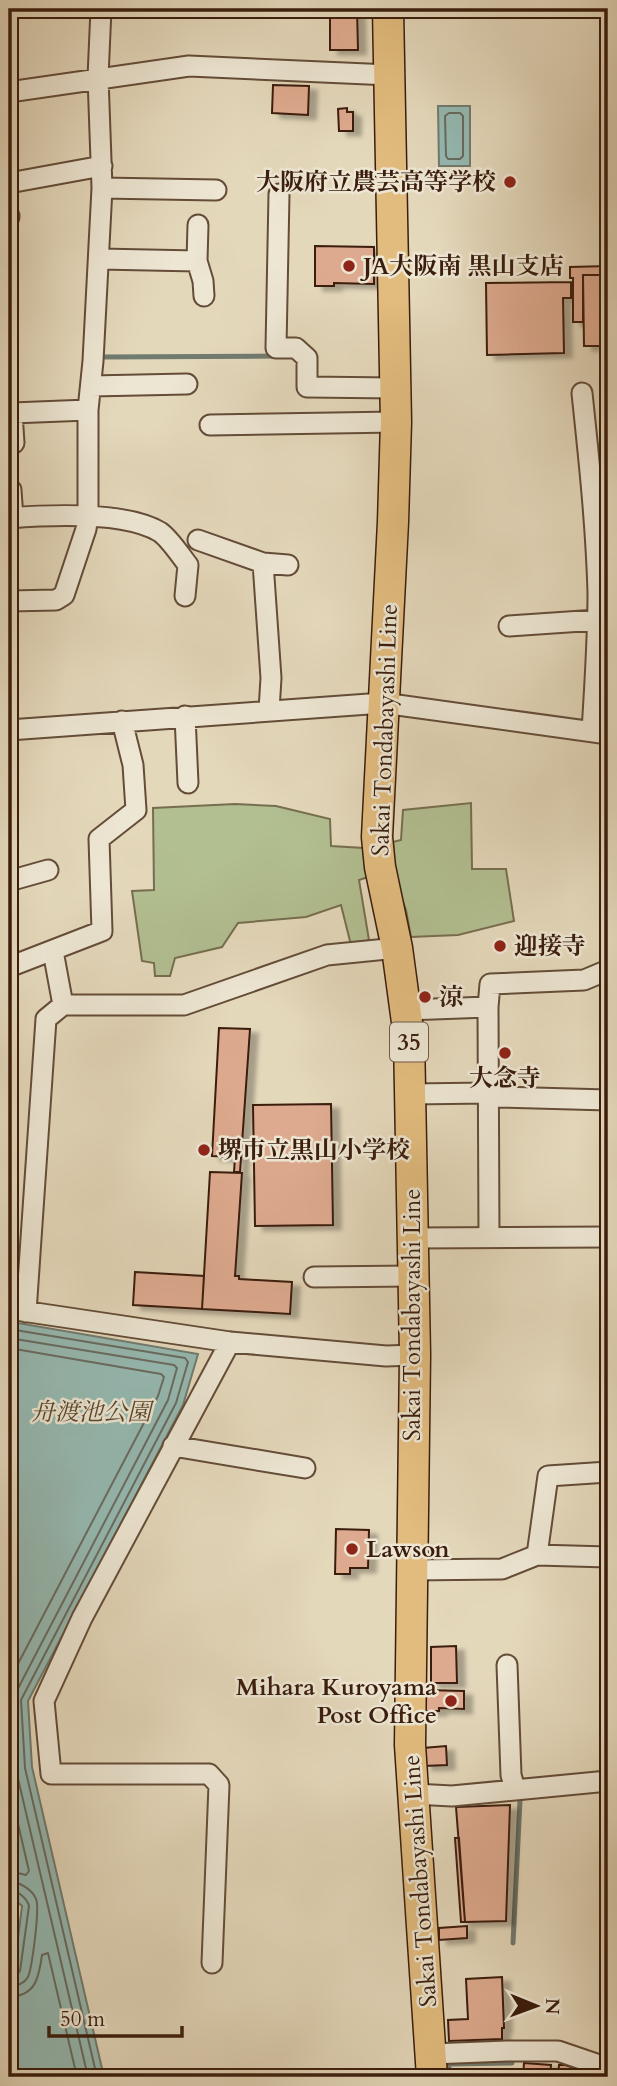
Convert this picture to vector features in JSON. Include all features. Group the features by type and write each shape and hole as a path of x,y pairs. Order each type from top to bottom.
{"main road":[{"name":"Sakai Tondabayashi Line","path":"388,9 396,422 377,837 380,867 407,1010 415,1355 410,1745 432,2066"}],"street":[{"path":"9,601 56,600 64,595 86,529 88,410 100,259 102,166 98,77 101,9"},
{"path":"9,92 98,77 190,66 390,75"},
{"path":"9,183 102,166"},
{"path":"102,188 216,190"},
{"path":"279,194 276,348 296,348 307,358 307,387 395,388"},
{"path":"198,225 197,261 204,296"},
{"path":"100,259 197,261"},
{"path":"91,386 187,384"},
{"path":"9,730 383,703 600,733 601,629 595,522 599,461 582,393"},
{"path":"14,443 12,413 88,410"},
{"path":"210,425 396,422"},
{"path":"11,489 11,518 88,515 140,524 161,533 188,565 186,596"},
{"path":"198,540 262,562 288,565"},
{"path":"262,562 271,678 269,710"},
{"path":"509,626 601,629"},
{"path":"185,716 188,783"},
{"path":"9,967 102,931 99,839 136,810 133,765 122,721"},
{"path":"9,881 48,870"},
{"path":"397,948 327,956 184,1004 63,1005 46,1019 17,1310 230,1342 386,1356 415,1355"},
{"path":"53,951 63,1005"},
{"path":"489,1237 490,984 584,980 608,970"},
{"path":"407,1010 488,1007"},
{"path":"410,1094 488,1093 498,1097 608,1101"},
{"path":"412,1238 608,1237"},
{"path":"314,1277 348,1284 413,1276"},
{"path":"212,1963 219,1785 209,1774 51,1774 44,1701 82,1618 230,1342"},
{"path":"173,1446 305,1468"},
{"path":"537,1555 548,1476 608,1472"},
{"path":"411,1570 502,1569 537,1555 608,1557"},
{"path":"507,1665 511,1775 515,1789"},
{"path":"414,1794 452,1796 608,1781"},
{"path":"432,2066 507,2050 558,2051 602,2066"}],"green space":[{"path":"471,803 472,869 506,869 514,921 458,935 411,937 406,910 395,880 393,842 401,840 403,810"},
{"path":"235,804 276,806 330,819 331,846 364,848 368,877 359,880 369,940 351,945 341,905 306,917 238,923 222,947 175,958 170,976 155,976 154,963 142,961 132,891 154,890 153,808"}],"water":[{"path":"438,106 470,106 470,166 439,166"},
{"name":"舟渡池公園","path":"12,1322 198,1354 183,1405 28,1701 32,1767 104,2077 9,2077 9,1971 14,1970 22,1906 9,1895 9,1339"}],"building":[{"path":"330,9 357,9 358,50 330,50"},
{"path":"273,85 309,86 308,115 272,113"},
{"path":"347,108 347,112 353,112 353,131 339,131 338,109"},
{"path":"315,246 374,247 374,284 334,283 334,286 315,286"},
{"path":"608,266 608,275 583,275 583,322 573,322 573,278 570,278 570,267"},
{"path":"583,275 608,275 608,346 584,346"},
{"path":"571,282 571,298 563,298 564,353 487,355 486,283"},
{"path":"219,1028 250,1029 240,1172 234,1172 235,1157 212,1156"},
{"path":"331,1104 333,1225 255,1226 253,1105"},
{"path":"210,1172 242,1173 235,1276 239,1276 239,1279 292,1282 290,1314 202,1309"},
{"path":"135,1272 204,1276 202,1309 133,1305"},
{"name":"Lawson","path":"336,1529 369,1530 368,1568 350,1568 350,1574 335,1574"},
{"path":"456,1646 457,1683 431,1683 431,1647"},
{"path":"424,1690 464,1691 464,1709 439,1708 439,1711 424,1711"},
{"path":"446,1746 447,1765 424,1766 423,1748"},
{"path":"510,1805 506,1921 465,1922 456,1807"},
{"path":"455,1838 459,1838 465,1922 461,1922"},
{"path":"467,1926 467,1938 439,1940 439,1928"},
{"path":"502,1977 502,2039 449,2041 448,2020 468,2019 466,1979"},
{"path":"524,2063 551,2065 550,2077 523,2077"},
{"path":"559,2065 581,2070 581,2074 578,2073 578,2077 558,2077"}],"waterway":[{"path":"103,357 278,356"},
{"path":"513,1943 520,1800 526,1795"},
{"path":"448,2077 449,2064 512,2063"}],"place":[{"name":"大阪府立農芸高等学校","path":"510,182"},
{"name":"JA大阪南 黒山支店","path":"349,266"},
{"name":"迎接寺","path":"500,946"},
{"name":"涼","path":"425,997"},
{"name":"大念寺","path":"505,1053"},
{"name":"堺市立黒山小学校","path":"204,1150"},
{"name":"Lawson","path":"352,1549"},
{"name":"Mihara Kuroyama Post Office","path":"451,1701"}]}
